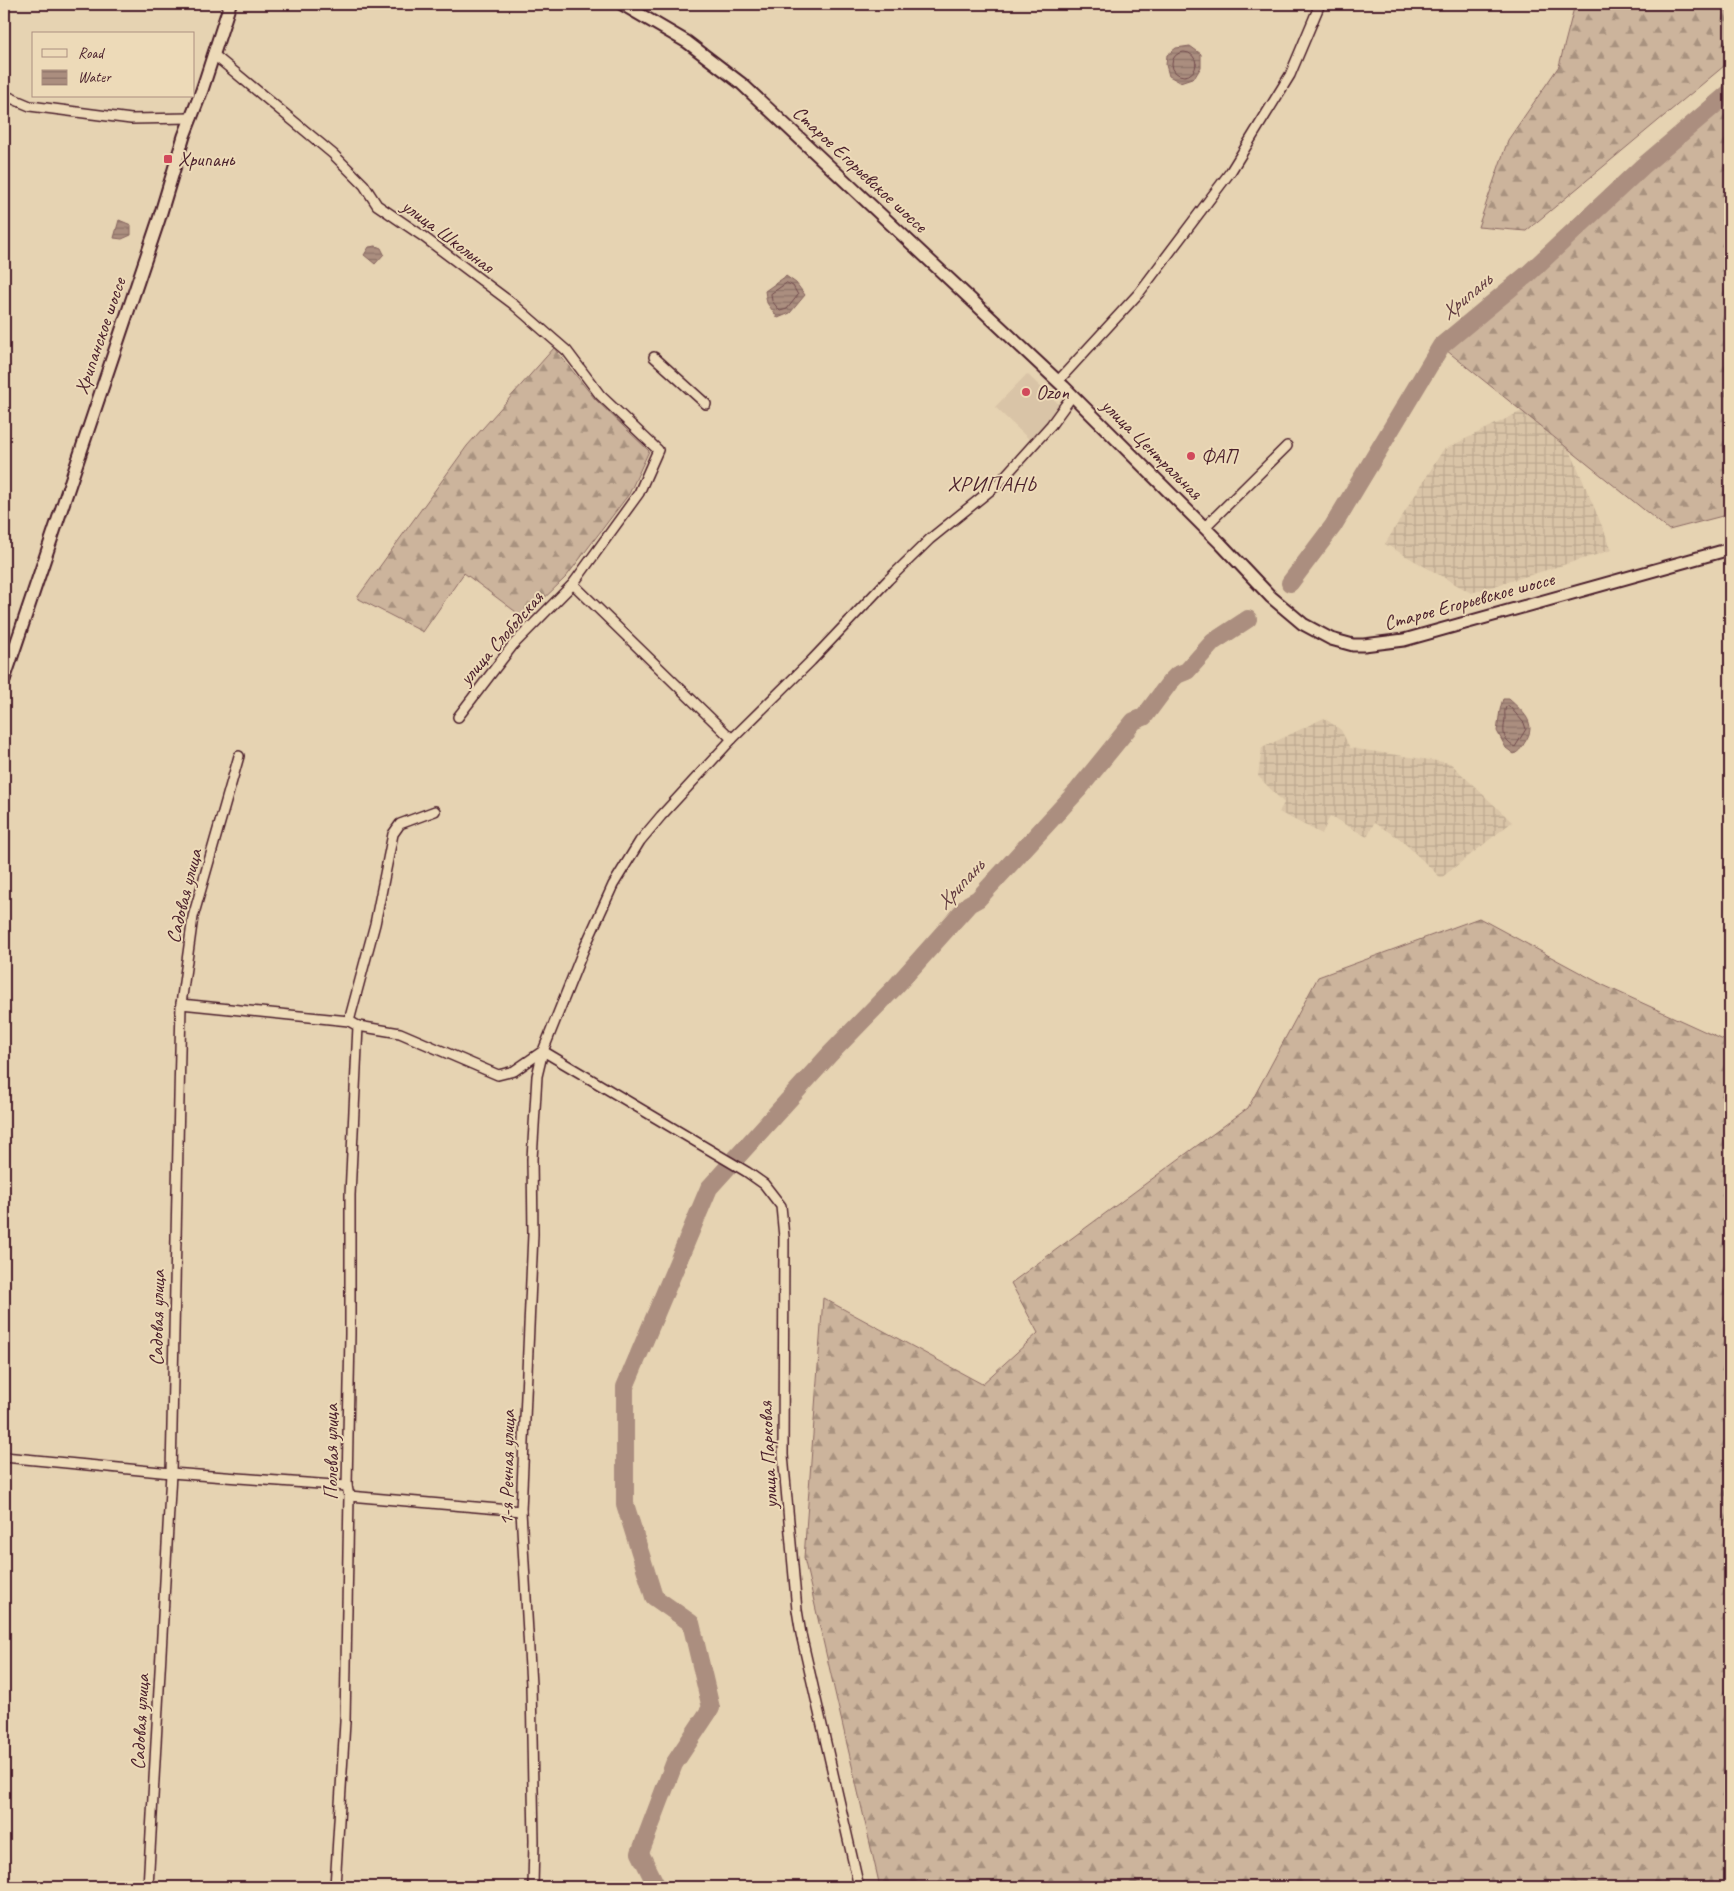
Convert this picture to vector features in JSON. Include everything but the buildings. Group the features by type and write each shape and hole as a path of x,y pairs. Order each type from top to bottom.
{"main road":[{"name":"Хрипанское шоссе","path":"4,680 159,219 184,136 192,118 230,4"},
{"name":"Старое Егорьевское шоссе","path":"622,4 686,42 742,84 1058,381"},
{"name":"улица Центральная","path":"1058,381 1220,543"},
{"name":"Старое Егорьевское шоссе","path":"1220,543 1271,598 1303,624 1331,639 1353,645 1404,640 1730,549"}],"street":[{"path":"1058,381 1139,293 1236,164 1290,75 1320,4"},
{"name":"улица Школьная","path":"213,54 333,154 364,185 377,205 421,235 513,304 567,351 600,395 658,450"},
{"path":"4,95 30,106 131,119 192,118"},
{"path":"654,356 706,404"},
{"name":"1-я Речная улица","path":"533,1887 531,1685 521,1511 533,1234 532,1159 537,1076 543,1051 583,951 613,885 640,841 732,739 930,539 997,485 1051,425 1072,396"},
{"path":"1204,528 1287,446"},
{"name":"улица Слободская","path":"458,717 513,645 573,584 638,493 658,450"},
{"path":"573,584 732,739"},
{"name":"Садовая улица","path":"148,1887 171,1473 181,1004 193,917 239,756"},
{"path":"349,1021 375,924 392,834 400,824 435,812"},
{"path":"181,1004 349,1021 358,1026 400,1034 498,1075 514,1071 543,1051"},
{"name":"Полевая улица","path":"335,1887 345,1722 349,1496 347,1486 350,1195 358,1026"},
{"name":"улица Парковая","path":"543,1051 684,1133 746,1172 764,1184 781,1206 784,1237 782,1455 799,1618 859,1887"},
{"path":"4,1457 171,1473 347,1486"},
{"path":"349,1496 521,1511"}],"shaded area":[{"path":"1027,374 1062,407 1031,441 995,407"},
{"path":"1522,411 1570,450 1612,550 1471,593 1385,544 1443,450"},
{"path":"1324,718 1341,730 1350,748 1450,763 1512,822 1441,878 1399,838 1374,823 1367,837 1330,816 1322,834 1279,812 1284,803 1258,776 1262,748"}],"green space":[{"path":"1575,4 1730,4 1730,61 1526,231 1478,227 1508,140 1559,66"},
{"path":"1730,92 1730,514 1669,530 1441,346 1529,273 1643,166"},
{"path":"554,348 595,399 649,451 629,494 566,577 524,618 464,573 423,632 357,598 467,446"},
{"path":"1479,918 1603,985 1730,1043 1730,1887 880,1887 804,1558 823,1298 982,1384 1038,1333 1011,1283 1248,1108 1318,977"}],"water":[{"path":"1190,46 1201,54 1201,67 1195,77 1180,82 1169,76 1166,65 1167,55 1176,48"},
{"path":"119,220 131,225 131,235 122,239 114,238"},
{"path":"376,246 381,248 384,254 375,264 364,255 369,247"},
{"path":"786,276 796,283 805,295 790,313 778,318 767,303 765,291"},
{"path":"1503,699 1509,699 1524,713 1529,723 1529,735 1521,749 1514,754 1506,748 1497,731"}],"waterway":[{"name":"Хрипань","path":"1290,583 1333,526 1441,346 1529,273 1643,166 1730,92"},
{"name":"Хрипань","path":"657,1887 640,1853 674,1764 711,1708 691,1623 654,1597 625,1504 625,1387 709,1188 830,1054 896,986 969,904 978,899 1078,790 1134,721 1144,717 1170,682 1177,675 1187,671 1213,642 1248,619"}],"place":[{"name":"Хрипань","path":"168,159"},
{"name":"Ozon","path":"1026,392"},
{"name":"ФАП","path":"1191,456"}],"district":[{"name":"ХРИПАНЬ","path":"992,484"}]}
